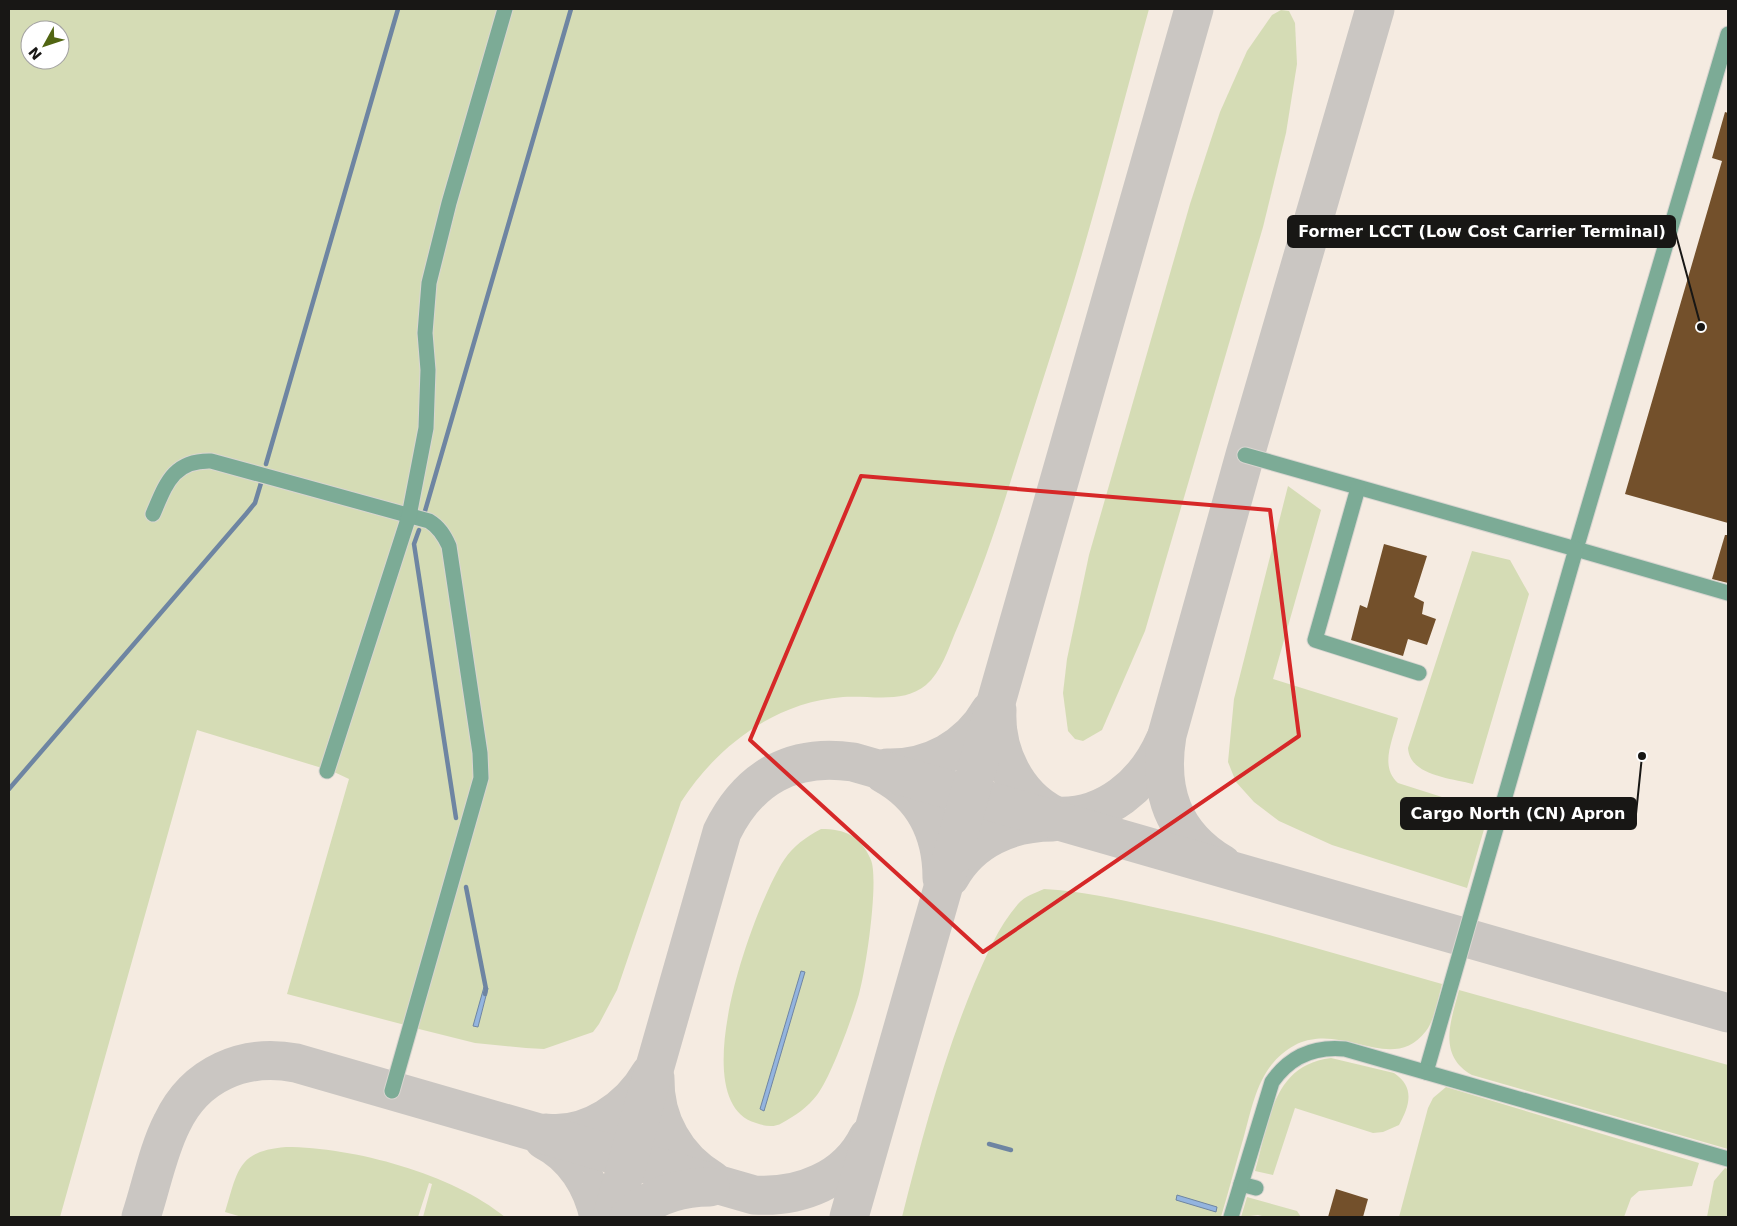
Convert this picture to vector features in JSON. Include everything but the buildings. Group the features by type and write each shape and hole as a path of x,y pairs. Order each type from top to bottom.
{"lane":[{"path":"328,771 409,516 426,428 428,370 425,333 431,275 505,9"},
{"path":"1426,1072 1576,549 1728,34"},
{"path":"1246,455 1728,593"},
{"path":"153,514 171,476 191,463 211,461 436,525 449,546 480,753 481,778 392,1091"},
{"path":"1358,488 1315,640 1419,673"},
{"path":"1231,1217 1268,1093 1279,1073 1296,1058 1320,1049 1345,1049 1728,1159"},
{"path":"1241,1184 1256,1188"}],"highlighted area":[{"path":"861,476 1270,510 1299,736 983,952 750,740"}],"shaded area":[{"path":"9,9 1728,9 1728,1217 9,1217"}],"green space":[{"path":"9,9 498,9 426,264 420,312 420,430 403,510 209,454 184,462 168,474 162,482 148,515 158,519 175,484 188,473 209,467 400,521 322,768 197,730 60,1217 9,1217"},
{"path":"511,9 1149,9 1089,231 1006,496 989,548 969,599 947,653 936,674 926,685 907,695 897,697 843,697 818,701 794,708 750,730 730,745 712,763 681,802 617,990 599,1024 593,1032 544,1049 475,1043 415,1028 483,792 456,545 447,530 427,517 417,507 433,365 433,306 443,246","holes":["484,988 488,989 478,1027 474,1026"]},
{"path":"1281,10 1289,11 1295,23 1297,64 1286,133 1263,227 1145,631 1102,730 1083,741 1075,739 1068,731 1063,693 1067,659 1089,555 1190,204 1220,112 1247,51 1272,15"},
{"path":"1288,486 1321,510 1273,679 1398,718 1388,761 1392,776 1398,783 1489,812 1467,888 1332,845 1279,821 1254,802 1236,782 1228,762 1234,699"},
{"path":"416,525 429,528 442,542 474,752 475,773 405,1025 287,994 349,779 334,772 411,528"},
{"path":"1472,551 1510,560 1529,594 1473,784 1443,777 1424,770 1416,765 1410,757 1408,748"},
{"path":"821,829 830,829 845,832 862,845 871,860 873,871 873,905 865,966 859,994 841,1047 823,1086 817,1095 796,1114 779,1125 766,1126 756,1123 735,1107 725,1079 725,1041 731,999 757,916 772,882 791,850","holes":["801,971 805,972 764,1110 760,1110"]},
{"path":"1044,889 1099,896 1189,915 1298,943 1442,984 1434,1015 1426,1031 1410,1045 1393,1049 1374,1048 1335,1039 1314,1039 1293,1046 1273,1063 1262,1079 1255,1098 1221,1217 902,1217 925,1128 952,1041 979,973 1004,922 1024,899"},
{"path":"1459,990 1728,1065 1728,1149 1472,1075 1461,1067 1454,1058 1450,1047 1450,1025"},
{"path":"1331,1058 1394,1073 1401,1078 1408,1090 1408,1103 1399,1125 1383,1132 1373,1133 1295,1108 1273,1175 1255,1171 1270,1116 1276,1099 1285,1084 1296,1072 1311,1063"},
{"path":"1446,1087 1699,1163 1692,1186 1639,1191 1631,1198 1624,1217 1399,1217 1428,1108 1433,1098"},
{"path":"286,1147 341,1152 401,1166 458,1188 505,1217 423,1217 432,1184 429,1183 418,1217 242,1217 225,1212 237,1174 242,1166 258,1153"},
{"path":"1725,1168 1728,1169 1728,1217 1707,1217 1714,1181"},
{"path":"1247,1197 1297,1211 1301,1217 1266,1217 1258,1215 1241,1217"}],"water":[{"path":"801,971 805,972 764,1111 760,1109"},
{"path":"484,987 488,988 478,1027 473,1026"},
{"path":"1177,1195 1217,1207 1216,1212 1176,1200"}],"waterway":[{"path":"266,464 398,9"},
{"path":"425,511 571,9"},
{"path":"9,789 246,514 255,503 261,483"},
{"path":"419,530 414,544 456,818"},
{"path":"466,887 486,989 485,994"},
{"path":"989,1144 1011,1150"}],"taxiway":[{"path":"849,1217 1194,9"},
{"path":"1222,864 1191,839 1180,825 1172,809 1167,792 1165,774 1167,735 1245,455 1375,9"},
{"path":"997,710 997,726 1000,741 1010,771 1029,796 1054,815"},
{"path":"887,768 918,765 946,754 971,736 990,711"},
{"path":"1054,816 1073,816 1090,812 1122,796 1147,771 1165,740"},
{"path":"612,1217 722,832 745,797 759,783 775,773 811,761 853,762 1728,1013"},
{"path":"884,774 910,793 928,817 939,846 942,878"},
{"path":"950,877 969,852 994,835 1022,825 1053,822"},
{"path":"141,1217 167,1134 182,1106 208,1080 223,1071 258,1061 296,1063 754,1195 788,1193 820,1183 848,1165 868,1137"},
{"path":"546,1133 577,1131 592,1126 631,1099 650,1074"},
{"path":"655,1078 658,1109 670,1137 688,1161 712,1180"},
{"path":"544,1140 555,1146 580,1172 592,1194 599,1217"},
{"path":"629,1217 647,1203 666,1194 699,1187 710,1187"}],"place":[{"name":"Former LCCT (Low Cost Carrier Terminal)","path":"1701,327"},
{"name":"Cargo North (CN) Apron","path":"1642,756"}]}
